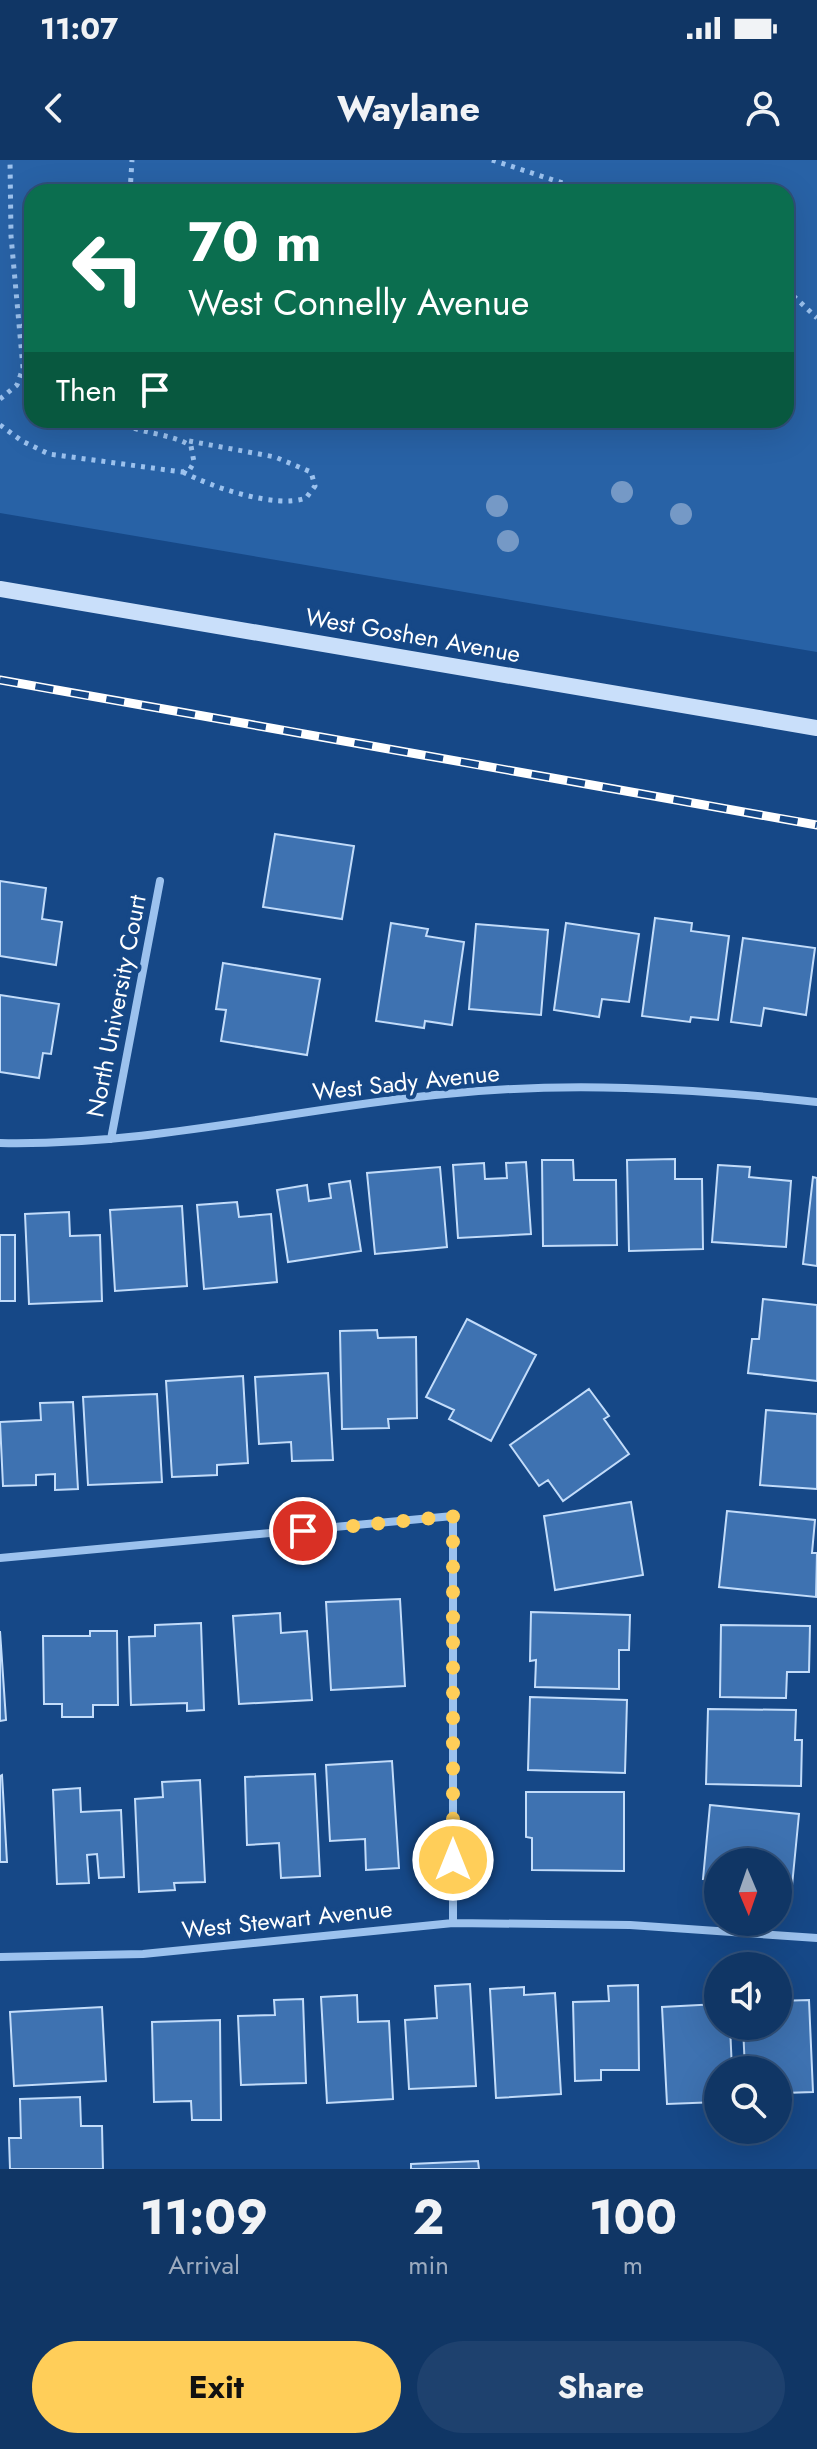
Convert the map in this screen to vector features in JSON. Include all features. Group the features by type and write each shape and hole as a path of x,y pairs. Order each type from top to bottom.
{"main road":[{"name":"West Goshen Avenue","path":"0,589 817,728"}],"street":[{"name":"North University Court","path":"111,1139 160,881"},
{"name":"West Sady Avenue","path":"0,1143 111,1139 212,1129 437,1094 532,1089 666,1089 817,1102"},
{"path":"0,1558 453,1516 453,1923"},
{"name":"West Stewart Avenue","path":"0,1957 143,1954 453,1923 630,1925 817,1938"}],"path":[{"path":"0,399 21,378 21,318 11,236 10,160"},
{"path":"130,184 132,160"},
{"path":"492,160 566,184"},
{"path":"794,296 817,318"},
{"path":"21,318 24,324"},
{"path":"0,425 22,441 49,454 182,472 228,489 287,502 306,498 315,486 311,472 292,461 142,433 131,428"},
{"path":"182,472 190,469 195,454 183,440"}],"shaded area":[{"path":"0,160 817,160 817,652 0,513"}],"building":[{"path":"275,834 354,846 342,919 263,907"},
{"path":"0,881 46,888 42,919 62,922 56,965 0,956"},
{"path":"655,918 692,923 691,931 729,936 718,1020 691,1017 690,1022 642,1016"},
{"path":"391,923 428,929 426,936 464,942 452,1025 425,1021 424,1028 376,1021"},
{"path":"566,923 639,934 629,1002 602,999 599,1017 554,1010"},
{"path":"476,924 548,930 541,1015 469,1009"},
{"path":"743,938 815,948 806,1015 764,1008 761,1026 731,1022"},
{"path":"223,963 320,979 307,1055 221,1041 226,1010 216,1009"},
{"path":"0,995 59,1004 51,1054 43,1053 39,1078 0,1072"},
{"path":"675,1159 675,1179 702,1179 703,1249 629,1251 627,1160"},
{"path":"542,1160 573,1160 574,1180 616,1180 617,1245 543,1246"},
{"path":"526,1162 531,1234 458,1238 453,1165 484,1163 485,1179 507,1178 506,1163"},
{"path":"718,1165 750,1167 749,1177 791,1181 786,1247 712,1242"},
{"path":"440,1167 447,1247 375,1254 367,1173"},
{"path":"813,1177 817,1178 817,1266 803,1264"},
{"path":"350,1181 361,1251 288,1262 277,1190 307,1185 309,1201 331,1198 329,1184"},
{"path":"237,1202 239,1217 271,1214 277,1282 204,1289 197,1205"},
{"path":"182,1206 187,1286 115,1291 110,1210"},
{"path":"69,1212 70,1236 100,1235 102,1301 29,1304 25,1214"},
{"path":"0,1235 15,1235 15,1301 0,1301"},
{"path":"763,1299 817,1305 817,1381 748,1373 752,1339 759,1339"},
{"path":"467,1319 536,1355 491,1441 449,1419 454,1410 426,1397"},
{"path":"377,1330 378,1338 416,1337 417,1418 388,1419 389,1428 342,1429 340,1331"},
{"path":"328,1373 333,1460 292,1461 291,1442 259,1444 255,1377"},
{"path":"243,1376 248,1463 217,1465 217,1475 172,1477 166,1381"},
{"path":"589,1389 609,1416 604,1419 629,1454 563,1501 548,1480 539,1486 510,1445"},
{"path":"157,1394 162,1482 88,1485 83,1397"},
{"path":"73,1402 78,1489 55,1490 55,1474 36,1475 36,1485 3,1486 0,1422 41,1420 40,1403"},
{"path":"766,1410 817,1414 817,1489 760,1485"},
{"path":"631,1502 643,1575 555,1590 544,1516"},
{"path":"727,1511 815,1520 812,1553 817,1553 816,1597 719,1587"},
{"path":"400,1599 405,1686 331,1690 326,1602"},
{"path":"531,1612 630,1615 629,1650 619,1650 619,1689 535,1687 536,1660 530,1661"},
{"path":"280,1613 281,1633 307,1631 312,1700 239,1704 233,1616"},
{"path":"201,1623 204,1710 187,1711 187,1703 131,1705 129,1637 155,1636 155,1625"},
{"path":"721,1625 810,1626 809,1672 787,1672 786,1698 720,1697"},
{"path":"0,1631 6,1720 0,1721"},
{"path":"90,1631 117,1631 118,1705 93,1705 93,1717 62,1717 62,1704 44,1704 43,1636 90,1636"},
{"path":"530,1697 627,1700 625,1773 528,1770"},
{"path":"708,1709 796,1710 795,1740 802,1740 801,1786 706,1784"},
{"path":"392,1761 399,1868 366,1870 365,1839 330,1841 326,1765"},
{"path":"315,1774 320,1876 281,1878 279,1843 247,1845 245,1777"},
{"path":"2,1775 7,1862 0,1862"},
{"path":"200,1780 205,1882 174,1883 175,1890 139,1892 135,1799 163,1797 162,1782"},
{"path":"80,1788 81,1812 121,1810 124,1877 99,1878 97,1854 87,1855 89,1883 57,1884 53,1790"},
{"path":"526,1792 624,1792 624,1871 532,1870 532,1838 526,1837"},
{"path":"710,1805 799,1814 792,1886 792,1848 706,1848"},
{"path":"470,1984 476,2086 409,2089 405,2020 437,2018 435,1986"},
{"path":"638,1985 639,2070 601,2070 601,2080 575,2081 573,2002 609,2001 608,1986"},
{"path":"524,1987 524,1995 555,1993 561,2094 496,2098 490,1989"},
{"path":"357,1995 358,2022 389,2021 393,2099 327,2103 321,1997"},
{"path":"303,1999 306,2083 241,2085 238,2016 275,2015 274,2000"},
{"path":"809,2000 813,2092 792,2093 792,2056 744,2056 744,2040 792,2040 792,2001"},
{"path":"704,2005 704,2040 731,2040 731,2056 704,2056 704,2103 667,2104 662,2007"},
{"path":"102,2007 106,2081 14,2086 10,2012"},
{"path":"220,2020 221,2120 192,2120 191,2101 154,2102 152,2022"},
{"path":"80,2097 81,2126 102,2126 103,2169 10,2169 9,2138 21,2138 20,2099"},
{"path":"478,2161 479,2169 411,2169 411,2164"}],"railway":[{"path":"0,680 817,825"}],"route":[{"path":"303,1531 453,1516 453,1860"}]}
